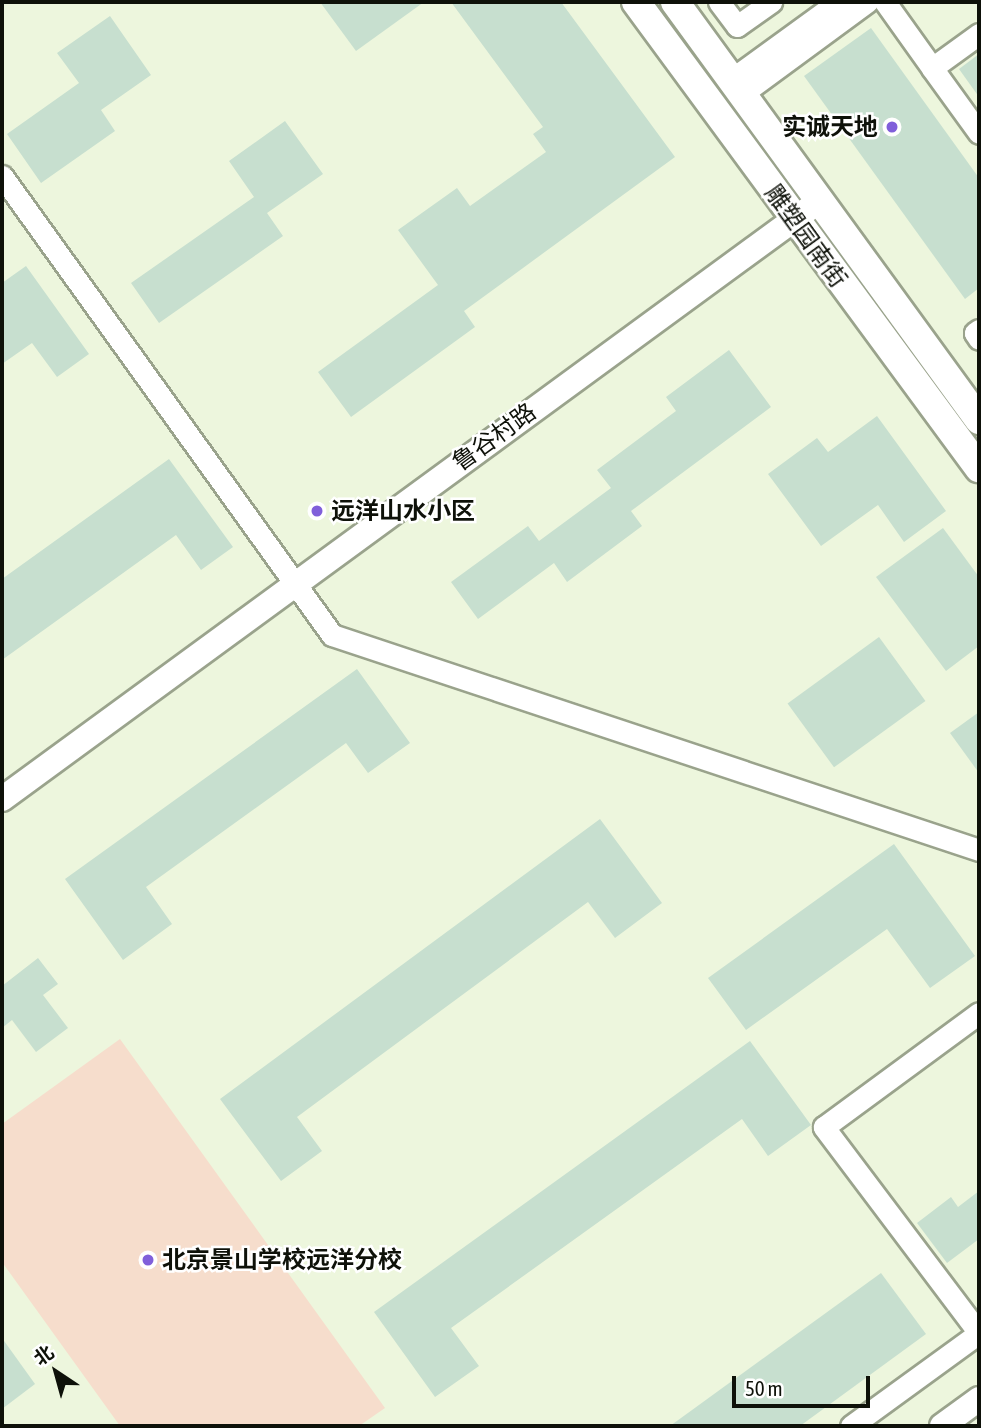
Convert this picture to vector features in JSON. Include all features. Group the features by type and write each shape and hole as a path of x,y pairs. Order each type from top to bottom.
{"main road":[{"name":"雕塑园南街","path":"636,2 791,218 979,468"},
{"name":"雕塑园南街","path":"675,2 979,420"}],"street":[{"path":"719,2 737,26 771,2"},
{"path":"737,86 838,2"},
{"path":"737,86 867,2"},
{"path":"885,2 979,133"},
{"path":"932,68 979,34"},
{"path":"2,176 293,586 332,635 979,850"},
{"name":"鲁谷村路","path":"2,799 791,218 818,202"},
{"path":"979,330 975,333 979,339"},
{"path":"851,1426 979,1333 824,1127 979,1013"},
{"path":"942,1426 979,1399"}],"shaded area":[{"name":"北京景山学校远洋分校","path":"120,1039 385,1408 359,1426 120,1426 2,1262 2,1124"}],"building":[{"path":"320,2 424,2 356,51"},
{"path":"451,2 561,2 675,157 464,311 475,327 351,417 318,372 438,285 398,230 457,188 470,206 546,152 533,134 543,127"},
{"path":"110,16 151,75 101,110 115,131 41,183 7,134 79,83 57,53"},
{"name":"实诚天地","path":"871,28 979,178 979,288 965,299 804,76"},
{"path":"979,54 979,97 959,69"},
{"path":"285,121 323,174 267,213 283,236 159,323 131,283 254,197 229,161"},
{"path":"26,266 89,354 57,377 32,343 2,364 2,283"},
{"path":"729,350 771,407 631,511 642,526 567,582 554,563 478,619 451,582 528,526 539,541 611,488 597,470 676,411 666,397"},
{"path":"877,416 946,511 904,542 878,505 821,546 768,474 817,438 828,452"},
{"path":"169,459 233,547 201,570 176,535 2,660 2,579"},
{"path":"943,528 979,577 979,646 946,671 876,577"},
{"path":"879,637 925,701 834,767 788,703"},
{"path":"357,669 410,743 368,773 346,743 146,887 172,924 123,960 65,879"},
{"path":"979,712 979,773 950,733"},
{"path":"600,819 662,903 615,938 588,902 297,1117 322,1151 281,1181 220,1099"},
{"path":"894,844 975,956 930,988 887,929 746,1030 708,978"},
{"path":"38,958 58,984 43,995 68,1028 36,1052 12,1020 2,1028 2,986"},
{"path":"750,1041 811,1125 768,1156 742,1119 451,1328 479,1366 435,1397 374,1312"},
{"path":"979,1191 979,1239 947,1263 917,1223 951,1197 958,1207"},
{"path":"881,1273 926,1334 800,1426 670,1426"},
{"path":"2,1338 35,1384 2,1409"}],"place":[{"name":"实诚天地","path":"892,127"},
{"name":"远洋山水小区","path":"317,511"},
{"name":"北京景山学校远洋分校","path":"148,1260"}]}
